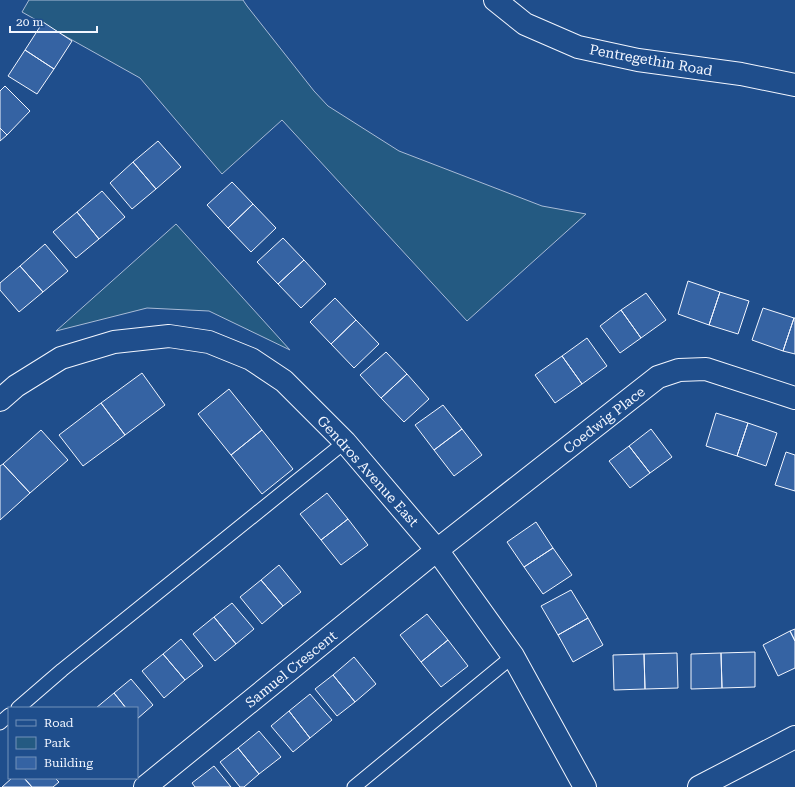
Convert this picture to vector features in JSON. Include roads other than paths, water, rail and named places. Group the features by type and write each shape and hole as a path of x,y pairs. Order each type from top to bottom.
{"street":[{"name":"Pentregethin Road","path":"495,0 525,24 578,47 638,60 741,74 795,85"},
{"name":"Gendros Avenue East","path":"0,400 16,386 61,358 114,342 169,336 209,342 251,359 284,381 345,442 437,550 513,656 585,787"},
{"name":"Coedwig Place","path":"437,550 658,377 680,370 706,369 795,398"},
{"name":"Samuel Crescent","path":"145,787 437,550"},
{"path":"698,787 795,737"}],"lane":[{"path":"19,707 62,670 345,442"},
{"path":"354,787 513,656"},
{"path":"0,723 8,716"}]}
